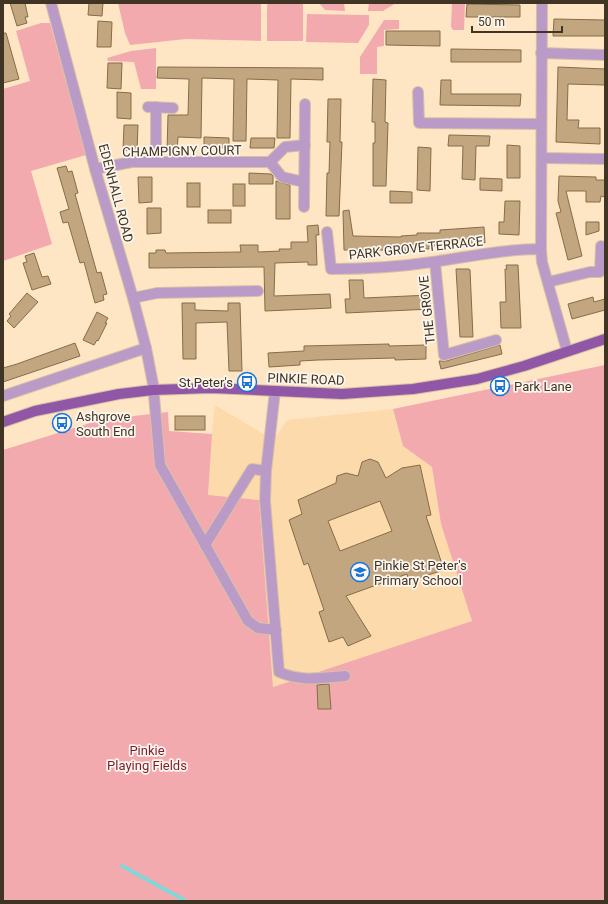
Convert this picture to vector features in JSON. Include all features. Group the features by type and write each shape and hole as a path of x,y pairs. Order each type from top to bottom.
{"main road":[{"name":"PINKIE ROAD","path":"3,422 35,410 119,394 153,390 211,388 342,394 413,388 477,379 524,366 605,339"}],"street":[{"name":"EDENHALL ROAD","path":"51,3 95,169 146,348 152,377 160,465 248,621 258,628 276,630"},
{"path":"542,3 541,249 542,262 567,351"},
{"path":"541,53 605,55"},
{"path":"418,92 418,123 541,124"},
{"path":"304,207 305,104"},
{"path":"156,162 152,107 173,108"},
{"path":"304,182 282,177 270,162 285,147 305,145"},
{"path":"542,158 605,160"},
{"name":"CHAMPIGNY COURT","path":"95,169 132,162 270,162"},
{"name":"PARK GROVE TERRACE","path":"328,232 331,268 365,268 435,262 497,253 541,249"},
{"path":"548,282 590,272 600,272 601,246"},
{"name":"THE GROVE","path":"435,262 444,355 496,340"},
{"path":"133,298 157,293 258,291"},
{"path":"3,396 146,348"},
{"path":"275,391 266,471 265,501 279,672 291,677 310,679 345,676"},
{"path":"205,545 252,469 266,471"}],"shaded area":[{"name":"Pinkie St Peter's Primary School","path":"215,405 262,433 277,435 287,420 393,409 403,446 432,467 441,524 472,621 273,687 259,500 208,496 210,448"}],"green space":[{"path":"118,3 261,3 261,41 186,39 130,45 125,33"},
{"path":"269,3 303,3 303,41 267,41 267,5"},
{"path":"319,3 344,3 345,11 325,10"},
{"path":"369,3 396,3 383,11 368,11"},
{"path":"452,3 465,3 464,30 453,30 451,27"},
{"path":"307,14 369,15 369,25 358,43 306,42"},
{"path":"384,20 399,20 399,29 384,30 384,46 377,47 377,74 360,74 360,57"},
{"path":"41,23 50,23 86,155 31,171 52,244 3,261 3,89 30,81 16,31"},
{"path":"156,48 156,89 141,89 134,62 108,61 107,58 131,51"},
{"name":"Pinkie Playing Fields","path":"605,365 605,901 3,901 3,450 100,420 168,412 169,431 212,434 208,495 259,500 273,687 472,621 441,524 432,467 403,446 393,409"}],"building":[{"path":"10,3 25,3 28,17 25,17 27,23 17,26"},
{"path":"89,3 103,3 102,16 88,15"},
{"path":"467,4 520,5 520,17 466,17"},
{"path":"554,19 605,20 605,36 553,36"},
{"path":"98,21 112,22 111,47 97,47"},
{"path":"386,31 440,31 440,46 386,45"},
{"path":"3,33 6,33 19,79 3,83"},
{"path":"451,49 521,50 521,62 451,62"},
{"path":"108,63 122,63 121,89 107,88"},
{"path":"158,67 323,68 323,80 291,79 290,138 277,138 278,80 247,79 246,141 233,141 234,79 202,78 201,138 178,137 177,152 167,151 168,115 188,115 189,79 157,78"},
{"path":"558,67 605,69 605,85 568,84 567,120 579,120 578,128 600,128 600,144 556,142"},
{"path":"373,79 386,80 385,122 388,123 386,186 373,186 373,143 375,143 375,122 372,122"},
{"path":"441,80 451,80 451,94 521,94 520,106 440,105"},
{"path":"117,92 131,93 131,119 117,118"},
{"path":"328,99 341,99 340,142 342,142 339,216 326,216 327,173 329,173 330,142 327,142"},
{"path":"124,125 138,125 137,151 123,150"},
{"path":"449,135 490,136 489,146 476,146 475,180 462,179 463,146 448,146"},
{"path":"204,137 229,138 229,148 204,147"},
{"path":"251,138 275,138 274,148 250,148"},
{"path":"507,145 520,146 520,178 507,178"},
{"path":"418,147 431,148 430,191 417,190"},
{"path":"66,166 68,172 72,171 78,193 75,194 97,273 101,272 107,294 103,295 104,300 95,303 84,262 80,263 68,222 63,223 60,212 69,209 57,168"},
{"path":"249,173 271,174 273,176 273,184 249,184"},
{"path":"559,176 596,177 596,180 605,180 605,197 601,196 600,202 586,202 586,191 566,191 582,256 568,260 556,213 561,212 558,201"},
{"path":"138,177 152,177 152,202 139,203"},
{"path":"480,178 502,179 502,191 480,190"},
{"path":"276,181 290,185 290,219 276,219"},
{"path":"187,183 200,183 200,207 187,207"},
{"path":"233,184 245,184 245,206 233,206"},
{"path":"390,191 412,192 412,203 390,203"},
{"path":"505,201 520,201 519,235 499,234 499,222 504,222"},
{"path":"147,208 161,208 161,233 147,234"},
{"path":"208,210 231,210 231,223 208,223"},
{"path":"349,210 353,236 401,237 417,235 417,233 440,233 440,230 484,227 485,243 469,243 469,245 453,246 429,246 429,249 397,251 397,253 385,253 385,250 344,250 343,211"},
{"path":"586,222 599,222 599,231 586,235"},
{"path":"318,225 319,235 316,235 317,265 308,265 308,262 275,263 274,296 330,294 331,308 265,311 264,267 149,268 149,253 156,253 156,250 165,250 166,253 241,252 240,245 258,245 258,252 291,249 291,242 308,242 307,226"},
{"path":"34,253 42,277 48,276 51,284 32,290 23,263 27,262 25,256"},
{"path":"506,265 518,265 521,328 501,328 500,302 506,302"},
{"path":"456,269 470,270 473,337 460,337"},
{"path":"349,280 363,280 364,298 430,295 431,309 346,313 345,299 350,299"},
{"path":"27,293 38,302 14,328 7,321 11,316 9,314"},
{"path":"593,297 594,302 605,299 605,310 572,319 568,304"},
{"path":"182,303 195,303 195,310 228,311 228,303 240,303 242,371 229,371 227,322 196,323 196,359 183,359"},
{"path":"97,312 108,318 98,341 97,340 94,345 83,340"},
{"path":"75,343 80,356 3,382 3,368"},
{"path":"389,344 389,346 426,345 426,359 395,360 395,358 318,360 300,361 300,365 269,367 268,353 304,351 304,346"},
{"path":"500,345 502,354 441,369 439,361 446,361"},
{"path":"175,416 205,416 205,430 175,430"},
{"path":"370,459 378,462 386,478 402,468 420,465 431,515 426,516 444,570 409,581 407,574 346,596 371,636 348,646 343,637 329,642 319,612 324,610 308,563 304,565 289,520 302,514 298,500 336,483 337,476 346,473 358,476 362,462","holes":["380,501 392,531 340,551 328,521"]},
{"path":"329,684 331,709 318,709 317,685"}],"waterway":[{"path":"122,866 186,901"}],"place":[{"name":"St Peter's","path":"247,382"},
{"name":"Park Lane","path":"500,386"},
{"name":"Ashgrove South End","path":"62,423"},
{"name":"Pinkie St Peter's Primary School","path":"360,572"}]}
